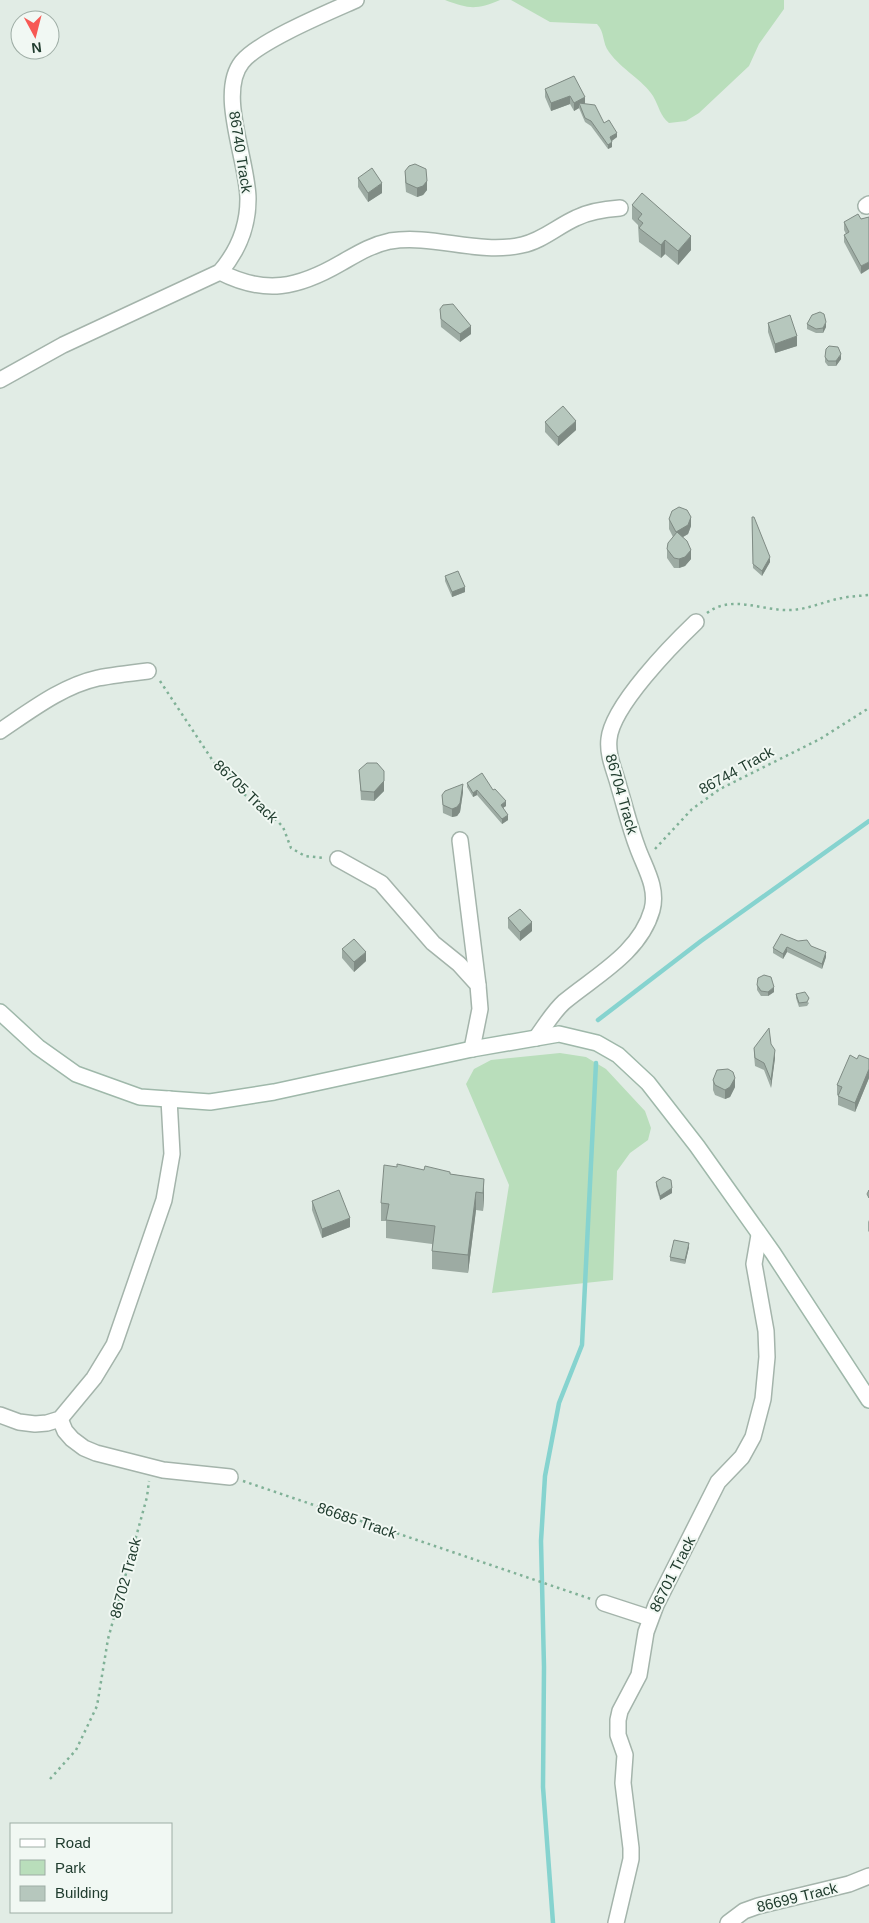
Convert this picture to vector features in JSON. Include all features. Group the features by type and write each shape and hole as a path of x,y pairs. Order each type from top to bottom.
{"street":[{"name":"86740 Track","path":"0,380 63,345 220,272 233,256 246,222 248,199 234,110 234,78 242,61 260,48 337,4 356,0"},
{"path":"220,272 262,287 282,286 321,274 371,246 390,241 419,239 488,248 522,245 537,240 577,217 592,212 620,208"},
{"name":"86704 Track","path":"536,1038 563,1004 624,954 636,940 652,910 654,898 652,883 635,841 611,762 609,738 621,708 676,640 696,622"},
{"path":"0,731 56,695 79,684 97,678 148,671"},
{"path":"460,840 480,1008 472,1049"},
{"path":"338,859 381,883 433,944 460,964 478,985"},
{"path":"0,1012 38,1047 76,1074 140,1097 210,1102 274,1092 472,1049 559,1034 597,1043 618,1054 648,1083 760,1235 869,1400"},
{"path":"62,1425 114,1345 130,1305 139,1271 156,1229 172,1154 169,1099"},
{"name":"86701 Track","path":"616,1923 631,1860 623,1783 625,1755 618,1736 618,1720 620,1711 640,1675 650,1618 718,1482 742,1457 753,1437 763,1399 767,1357 766,1331 754,1264 760,1235"},
{"path":"0,1415 19,1422 62,1425 84,1448 96,1453 163,1470 230,1477"},
{"path":"604,1603 650,1618"},
{"name":"86699 Track","path":"728,1923 744,1912 758,1906 849,1884 869,1876"}],"path":[{"path":"696,622 715,607 750,604 791,610 843,598 869,595"},
{"name":"86705 Track","path":"148,671 163,684 215,764 240,783 245,795 269,812 283,827 291,848 305,856 338,859"},
{"name":"86744 Track","path":"653,855 659,842 678,826 692,809 720,789 820,739 869,708"},
{"name":"86685 Track","path":"230,1477 604,1603"},
{"name":"86702 Track","path":"50,1779 76,1750 97,1706 108,1639 147,1497 149,1480"}],"green space":[{"path":"445,0 500,0 478,7 467,7"},
{"path":"511,0 784,0 784,9 759,44 749,66 699,113 686,121 669,123 649,90 609,52 600,27 597,24 550,22"},
{"path":"560,1053 586,1057 606,1069 645,1111 651,1128 648,1140 630,1153 617,1171 613,1280 492,1293 509,1185 466,1084 474,1069 491,1060"}],"building":[{"path":"574,76 585,97 574,103 570,96 551,103 545,89"},
{"path":"579,103 595,105 604,123 609,120 617,133 610,137 612,142 608,145 591,121 585,118"},
{"path":"415,164 426,169 427,181 423,186 417,188 406,183 405,171 409,166"},
{"path":"372,168 382,183 368,193 358,178"},
{"path":"642,193 691,236 678,251 665,240 661,245 639,228 643,223 638,219 642,214 632,205"},
{"path":"858,214 861,219 869,217 869,262 861,266 844,235 849,232 844,222"},
{"path":"453,304 471,326 460,334 441,319 440,309 443,305"},
{"path":"820,312 824,314 826,322 823,328 816,329 807,324 812,315"},
{"path":"790,315 797,336 775,344 768,323"},
{"path":"829,346 838,347 841,354 836,361 828,361 825,357 826,349"},
{"path":"563,406 576,421 558,437 545,422"},
{"path":"679,507 687,510 691,517 688,525 676,532 669,519 672,511"},
{"path":"752,517 754,517 770,557 762,571 753,564"},
{"path":"677,532 687,541 691,550 685,557 679,559 674,558 667,549 668,543"},
{"path":"458,571 465,587 452,592 445,576"},
{"path":"367,763 377,763 384,771 384,781 374,792 361,791 359,770"},
{"path":"482,773 493,790 495,789 506,801 501,805 508,815 502,819 477,790 473,793 467,783"},
{"path":"463,784 460,803 457,807 452,809 443,805 442,795 445,791"},
{"path":"520,909 532,922 520,932 508,918"},
{"path":"781,934 798,941 807,940 811,946 826,952 822,964 787,947 783,954 773,948"},
{"path":"354,939 366,952 354,962 342,949"},
{"path":"764,975 771,977 774,987 768,992 761,991 757,985 758,978"},
{"path":"805,992 809,998 807,1002 799,1003 796,994"},
{"path":"769,1028 771,1044 775,1050 771,1080 764,1063 755,1058 754,1048"},
{"path":"850,1055 857,1059 859,1055 869,1059 869,1069 855,1103 838,1096 842,1087 837,1085"},
{"path":"728,1069 733,1072 735,1078 730,1087 725,1090 715,1085 713,1080 717,1070"},
{"path":"397,1164 424,1170 425,1166 450,1172 450,1174 484,1179 483,1193 476,1192 468,1255 432,1251 435,1226 386,1220 389,1204 381,1203 384,1165 397,1167"},
{"path":"663,1177 671,1180 672,1188 660,1196 656,1182"},
{"path":"339,1190 350,1218 322,1229 312,1201"},
{"path":"674,1240 689,1243 685,1260 670,1257"}],"waterway":[{"path":"598,1020 701,941 869,821"},
{"path":"553,1923 543,1787 544,1667 541,1541 545,1476 559,1403 582,1345 596,1063"}]}
